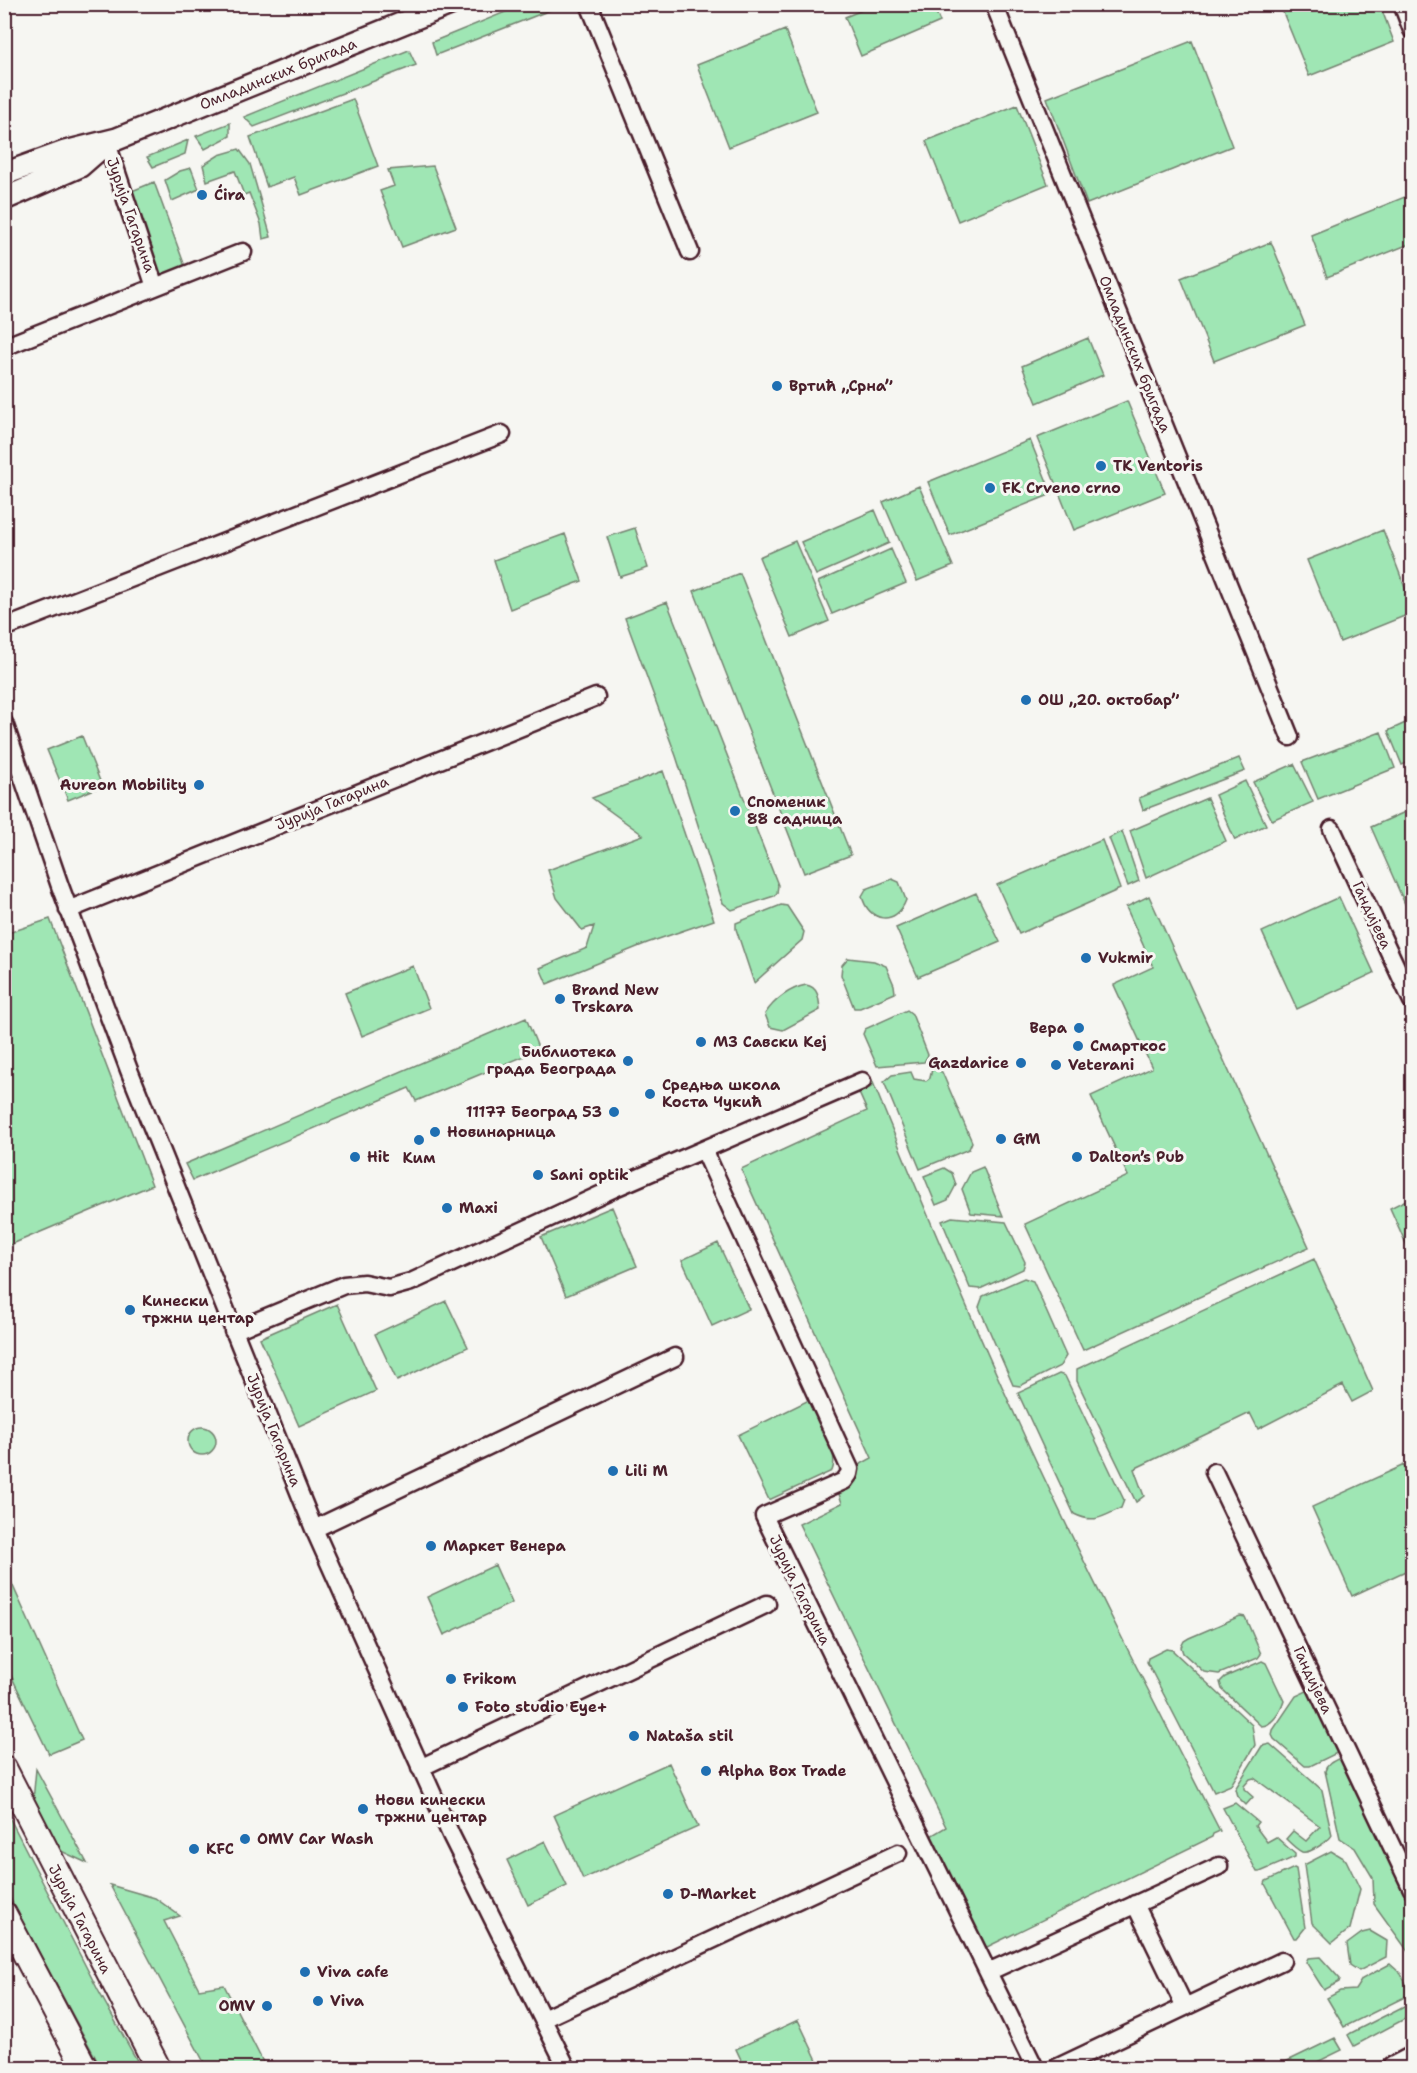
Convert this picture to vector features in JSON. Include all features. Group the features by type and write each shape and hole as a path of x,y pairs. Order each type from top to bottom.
{"main road":[{"name":"Јурија Гагарина","path":"4,1768 158,2068"},
{"path":"4,1914 85,2068"}],"street":[{"name":"Омладинских бригада","path":"4,174 64,152 106,143 450,4"},
{"path":"589,4 690,252"},
{"name":"Омладинских бригада","path":"994,4 1290,737"},
{"path":"1402,4 1413,30"},
{"name":"Омладинских бригада","path":"4,199 80,166 106,143"},
{"name":"Јурија Гагарина","path":"106,143 155,287"},
{"name":"Јурија Гагарина","path":"4,347 243,252"},
{"path":"4,628 502,434"},
{"name":"Јурија Гагарина","path":"68,910 596,697"},
{"name":"Јурија Гагарина","path":"4,723 68,910 152,1130 314,1529 420,1768 498,1932 567,2068"},
{"name":"Гандијева","path":"1332,829 1413,1001"},
{"path":"233,1331 344,1285 364,1283 389,1288 404,1284 617,1187 862,1081"},
{"name":"Јурија Гагарина","path":"704,1150 850,1469 844,1481 764,1516 1035,2068"},
{"path":"314,1529 675,1357"},
{"name":"Гандијева","path":"1214,1472 1413,1889"},
{"path":"420,1768 767,1604"},
{"path":"543,2019 898,1853"},
{"path":"988,1972 1219,1866"},
{"path":"1135,1904 1185,2007"},
{"path":"1056,2068 1076,2064 1185,2007 1281,1961"},
{"path":"1393,2068 1413,2058"}],"green space":[{"path":"525,4 563,5 436,55 432,42"},
{"path":"874,5 933,5 940,22 861,56 845,17"},
{"path":"1280,5 1380,5 1394,42 1309,76"},
{"path":"785,30 817,112 729,147 697,65"},
{"path":"1192,41 1232,146 1087,204 1047,98"},
{"path":"409,50 416,65 254,127 244,117"},
{"path":"353,99 378,166 301,195 294,177 267,187 250,137"},
{"path":"1017,105 1048,184 958,221 926,141"},
{"path":"230,123 230,136 205,149 196,136"},
{"path":"188,140 185,154 153,167 147,157"},
{"path":"239,149 250,164 271,237 263,239 261,224 249,193 244,195 235,171 207,181 203,165 219,155"},
{"path":"433,166 456,227 402,247 380,191 394,186 388,170"},
{"path":"191,168 199,189 172,201 165,180 180,171"},
{"path":"154,182 186,269 158,280 127,193"},
{"path":"1412,194 1412,243 1327,277 1311,235"},
{"path":"1271,242 1305,325 1214,361 1181,278"},
{"path":"1088,338 1103,375 1037,403 1022,366"},
{"name":"TK Ventoris","path":"1127,401 1165,493 1074,530 1037,438"},
{"name":"FK Crveno crno","path":"1030,440 1052,494 950,535 928,482"},
{"path":"919,486 953,566 917,581 883,502"},
{"path":"875,510 889,543 816,575 801,542"},
{"path":"635,528 648,568 620,577 607,537"},
{"path":"1383,530 1412,606 1412,613 1340,642 1307,560"},
{"path":"565,534 582,581 510,609 494,560"},
{"path":"795,541 829,621 792,637 759,557"},
{"path":"891,549 906,583 832,614 818,582"},
{"path":"740,573 851,855 804,873 694,591"},
{"path":"667,602 778,885 774,896 732,910 723,903 676,756 625,618"},
{"path":"1412,720 1412,761 1402,765 1388,731"},
{"path":"1381,732 1395,768 1318,799 1302,762"},
{"path":"82,736 102,786 68,800 47,750"},
{"path":"1239,758 1245,771 1143,810 1139,798"},
{"path":"1294,764 1313,802 1272,820 1253,782"},
{"path":"663,771 714,920 647,943 547,984 540,968 587,948 594,926 582,930 557,898 548,870 643,835 592,798"},
{"path":"1245,781 1266,825 1235,840 1215,795"},
{"path":"1207,798 1226,841 1146,878 1130,831"},
{"path":"1412,809 1412,900 1405,904 1371,827"},
{"path":"1122,831 1139,881 1128,886 1109,838"},
{"path":"1102,840 1120,889 1019,934 997,885"},
{"path":"892,879 899,882 906,900 896,914 882,918 876,916 865,905 862,896 866,889"},
{"path":"976,893 1000,942 918,977 896,928"},
{"path":"1149,896 1309,1247 1083,1350 1025,1224 1128,1176 1091,1096 1152,1068 1114,985 1153,967 1126,907"},
{"path":"1339,897 1374,973 1297,1009 1262,932"},
{"path":"781,905 787,906 804,932 802,940 754,983 736,923"},
{"path":"50,919 152,1185 5,1247 5,934"},
{"path":"848,958 874,961 886,966 895,993 860,1008 854,1008 841,975 842,965"},
{"path":"413,966 429,1008 362,1036 345,993"},
{"path":"806,985 816,991 820,1010 783,1030 770,1027 765,1014 769,1009 788,992"},
{"path":"907,1010 912,1014 928,1055 924,1062 877,1066 863,1034 865,1029"},
{"path":"526,1018 539,1050 416,1101 409,1088 193,1180 185,1164"},
{"path":"932,1069 942,1072 972,1142 969,1149 920,1169 884,1082 892,1075 911,1072 914,1079 926,1081 930,1078"},
{"path":"872,1080 949,1265 1030,1448 1099,1592 1220,1831 1212,1837 985,1948 929,1837 946,1827 799,1524 842,1503 837,1488 858,1471 859,1465 872,1458 741,1169 867,1111 859,1093 871,1087 869,1081"},
{"path":"983,1167 1003,1216 971,1213 962,1189 971,1172"},
{"path":"944,1168 952,1173 956,1185 948,1200 936,1205 924,1176"},
{"path":"1412,1197 1412,1257 1390,1208"},
{"path":"612,1207 637,1266 566,1296 541,1237"},
{"path":"952,1217 1006,1222 1025,1262 1023,1269 980,1289 970,1288 942,1221"},
{"path":"718,1243 749,1309 712,1326 682,1260"},
{"path":"1314,1259 1373,1391 1352,1402 1343,1385 1258,1429 1250,1413 1134,1469 1144,1496 1136,1502 1077,1381 1077,1369"},
{"path":"1024,1278 1033,1281 1066,1356 1060,1366 1020,1386 1013,1385 979,1307 983,1296"},
{"path":"446,1301 468,1347 397,1381 375,1334"},
{"path":"337,1304 376,1391 299,1426 260,1338"},
{"path":"1059,1374 1065,1376 1124,1500 1121,1508 1098,1518 1087,1519 1074,1514 1018,1393"},
{"path":"811,1399 831,1445 834,1463 832,1471 769,1500 738,1435"},
{"path":"202,1427 212,1431 216,1441 212,1451 202,1455 192,1451 188,1441 192,1431"},
{"path":"1404,1465 1412,1483 1412,1568 1352,1596 1312,1507"},
{"path":"495,1565 512,1603 444,1635 427,1597"},
{"path":"4,1566 82,1740 49,1754 5,1663"},
{"path":"1240,1616 1245,1617 1261,1654 1258,1658 1219,1674 1204,1672 1183,1653 1181,1647 1184,1641"},
{"path":"1166,1649 1172,1650 1252,1725 1255,1745 1231,1785 1214,1792 1147,1662 1148,1658"},
{"path":"1262,1661 1266,1663 1284,1701 1272,1721 1261,1726 1222,1689 1220,1682 1225,1677"},
{"path":"1309,1690 1339,1752 1310,1766 1305,1766 1272,1735 1296,1696"},
{"path":"1270,1744 1322,1790 1332,1835 1323,1844 1309,1851 1300,1851 1286,1839 1293,1831 1306,1841 1320,1826 1254,1778 1244,1786 1244,1789 1253,1797 1246,1805 1237,1796 1235,1789 1262,1746"},
{"path":"1342,1757 1412,1909 1412,1957 1374,1904 1373,1878 1355,1848 1340,1838 1325,1771 1329,1764"},
{"path":"669,1763 698,1827 583,1879 554,1815"},
{"path":"36,1769 87,1863 61,1851 33,1801"},
{"path":"1235,1803 1258,1822 1255,1826 1267,1842 1276,1837 1295,1854 1295,1857 1257,1872 1223,1808"},
{"path":"4,1807 98,1990 141,2068 101,2068 9,1896 5,1887"},
{"path":"545,1841 567,1886 528,1905 507,1860"},
{"path":"1331,1851 1346,1860 1360,1889 1350,1929 1332,1943 1312,1923 1304,1865"},
{"path":"1294,1868 1305,1928 1297,1938 1294,1938 1265,1884 1266,1881"},
{"path":"110,1885 155,1898 180,1916 164,1921 199,1989 224,1985 266,2068 207,2068"},
{"path":"1370,1931 1387,1941 1386,1957 1359,1971 1350,1965 1347,1944 1362,1933"},
{"path":"1320,1957 1340,1979 1339,1982 1324,1990 1306,1962 1308,1958"},
{"path":"1390,1964 1401,1974 1411,1994 1344,2027 1327,1998 1340,1991 1355,1990 1362,1979"},
{"path":"1412,2002 1412,2015 1354,2046 1348,2035"},
{"path":"798,2020 817,2060 798,2068 745,2068 736,2049"},
{"path":"1335,2038 1342,2050 1305,2068 1273,2068"}],"place":[{"name":"Ćira","path":"202,195"},
{"name":"Вртић „Срна”","path":"777,386"},
{"name":"TK Ventoris","path":"1101,466"},
{"name":"FK Crveno crno","path":"990,488"},
{"name":"ОШ „20. октобар”","path":"1026,700"},
{"name":"Aureon Mobility","path":"199,785"},
{"name":"Споменик 88 садница","path":"735,811"},
{"name":"Vukmir","path":"1086,958"},
{"name":"Brand New Trskara","path":"560,999"},
{"name":"Вера","path":"1079,1028"},
{"name":"МЗ Савски Кеј","path":"701,1042"},
{"name":"Смарткос","path":"1078,1046"},
{"name":"Библиотека града Београда","path":"628,1061"},
{"name":"Gazdarice","path":"1021,1063"},
{"name":"Veterani","path":"1056,1065"},
{"name":"Средња школа Коста Чукић","path":"650,1094"},
{"name":"11177 Београд 53","path":"614,1112"},
{"name":"Новинарница","path":"435,1132"},
{"name":"GM","path":"1001,1139"},
{"name":"Ким","path":"419,1140"},
{"name":"Hit","path":"355,1157"},
{"name":"Dalton’s Pub","path":"1077,1157"},
{"name":"Sani optik","path":"538,1175"},
{"name":"Maxi","path":"447,1208"},
{"name":"Кинески тржни центар","path":"130,1310"},
{"name":"Lili M","path":"613,1471"},
{"name":"Маркет Венера","path":"431,1546"},
{"name":"Frikom","path":"451,1679"},
{"name":"Foto studio Eye+","path":"463,1707"},
{"name":"Nataša stil","path":"634,1736"},
{"name":"Alpha Box Trade","path":"706,1771"},
{"name":"Нови кинески тржни центар","path":"363,1809"},
{"name":"OMV Car Wash","path":"245,1839"},
{"name":"KFC","path":"194,1849"},
{"name":"D-Market","path":"668,1894"},
{"name":"Viva cafe","path":"305,1972"},
{"name":"Viva","path":"318,2001"},
{"name":"OMV","path":"267,2006"}]}
